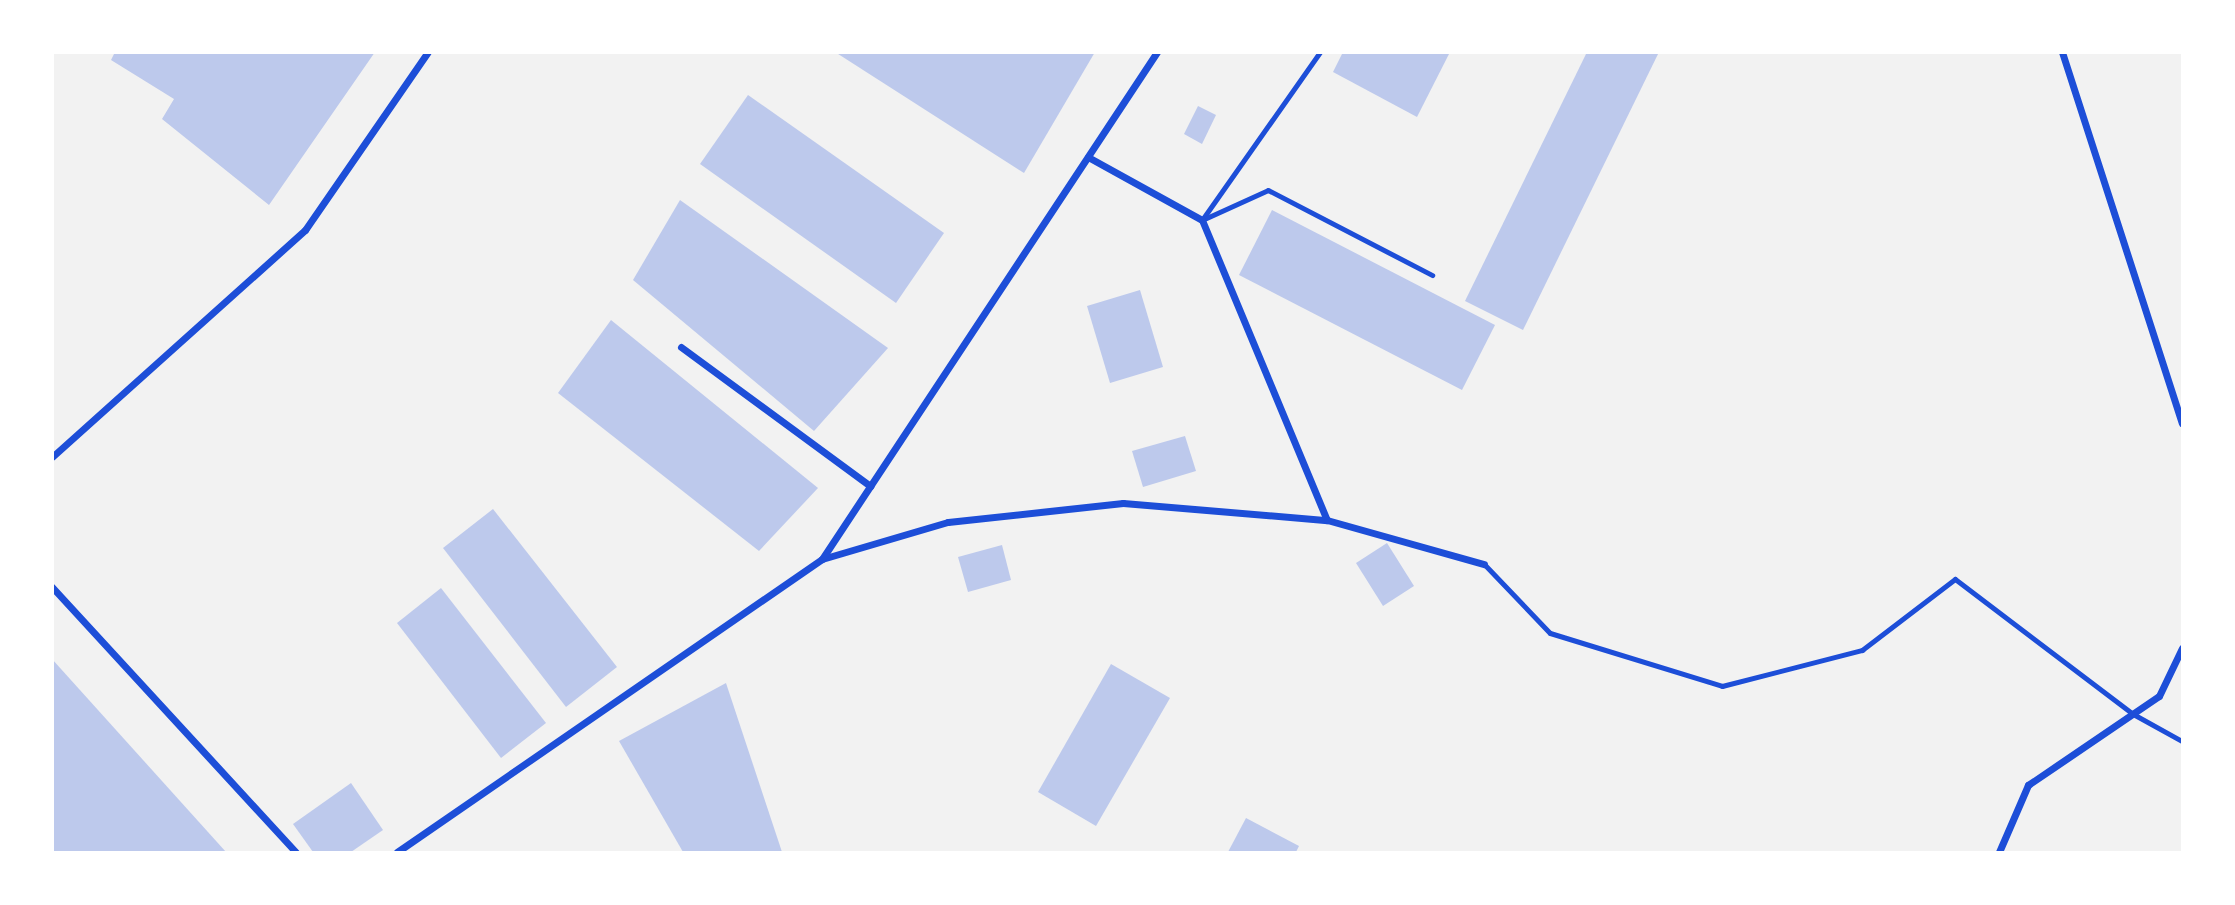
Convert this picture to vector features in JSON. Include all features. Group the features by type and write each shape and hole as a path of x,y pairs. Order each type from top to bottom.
{"street":[{"path":"52,457 305,230 428,52"},
{"path":"822,559 1157,52"},
{"path":"2062,52 2182,423"},
{"path":"1088,157 1202,220 1327,520"},
{"path":"681,347 870,486"},
{"path":"397,852 822,559 948,522 1123,503 1327,520 1484,564"},
{"path":"52,587 296,852"},
{"path":"1999,852 2028,785 2159,696 2182,648"}],"lane":[{"path":"1202,220 1320,52"},
{"path":"1202,220 1268,190 1432,275"},
{"path":"1484,564 1550,633 1722,686 1862,650 1955,579 2133,713 2182,741"}],"building":[{"path":"115,52 375,52 269,205 162,119 174,99 111,60"},
{"path":"835,52 1095,52 1024,173"},
{"path":"1343,52 1450,52 1417,117 1333,72"},
{"path":"1587,52 1659,52 1523,330 1465,301"},
{"path":"748,95 944,233 896,303 700,164"},
{"path":"1198,106 1216,115 1202,144 1184,134"},
{"path":"680,200 888,348 814,431 633,280"},
{"path":"1272,210 1495,325 1462,390 1239,275"},
{"path":"1140,290 1163,367 1110,383 1087,306"},
{"path":"611,320 818,488 759,551 558,393"},
{"path":"1185,436 1196,471 1143,487 1132,451"},
{"path":"493,509 617,667 566,707 443,548"},
{"path":"1387,543 1414,586 1383,606 1356,563"},
{"path":"1002,545 1011,580 968,592 958,557"},
{"path":"441,588 546,723 501,758 397,623"},
{"path":"52,659 226,852 52,852"},
{"path":"1111,664 1170,698 1096,826 1038,792"},
{"path":"726,683 782,852 683,852 619,741"},
{"path":"351,783 383,830 351,852 313,852 293,824"},
{"path":"1246,818 1299,846 1296,852 1228,852"}]}
